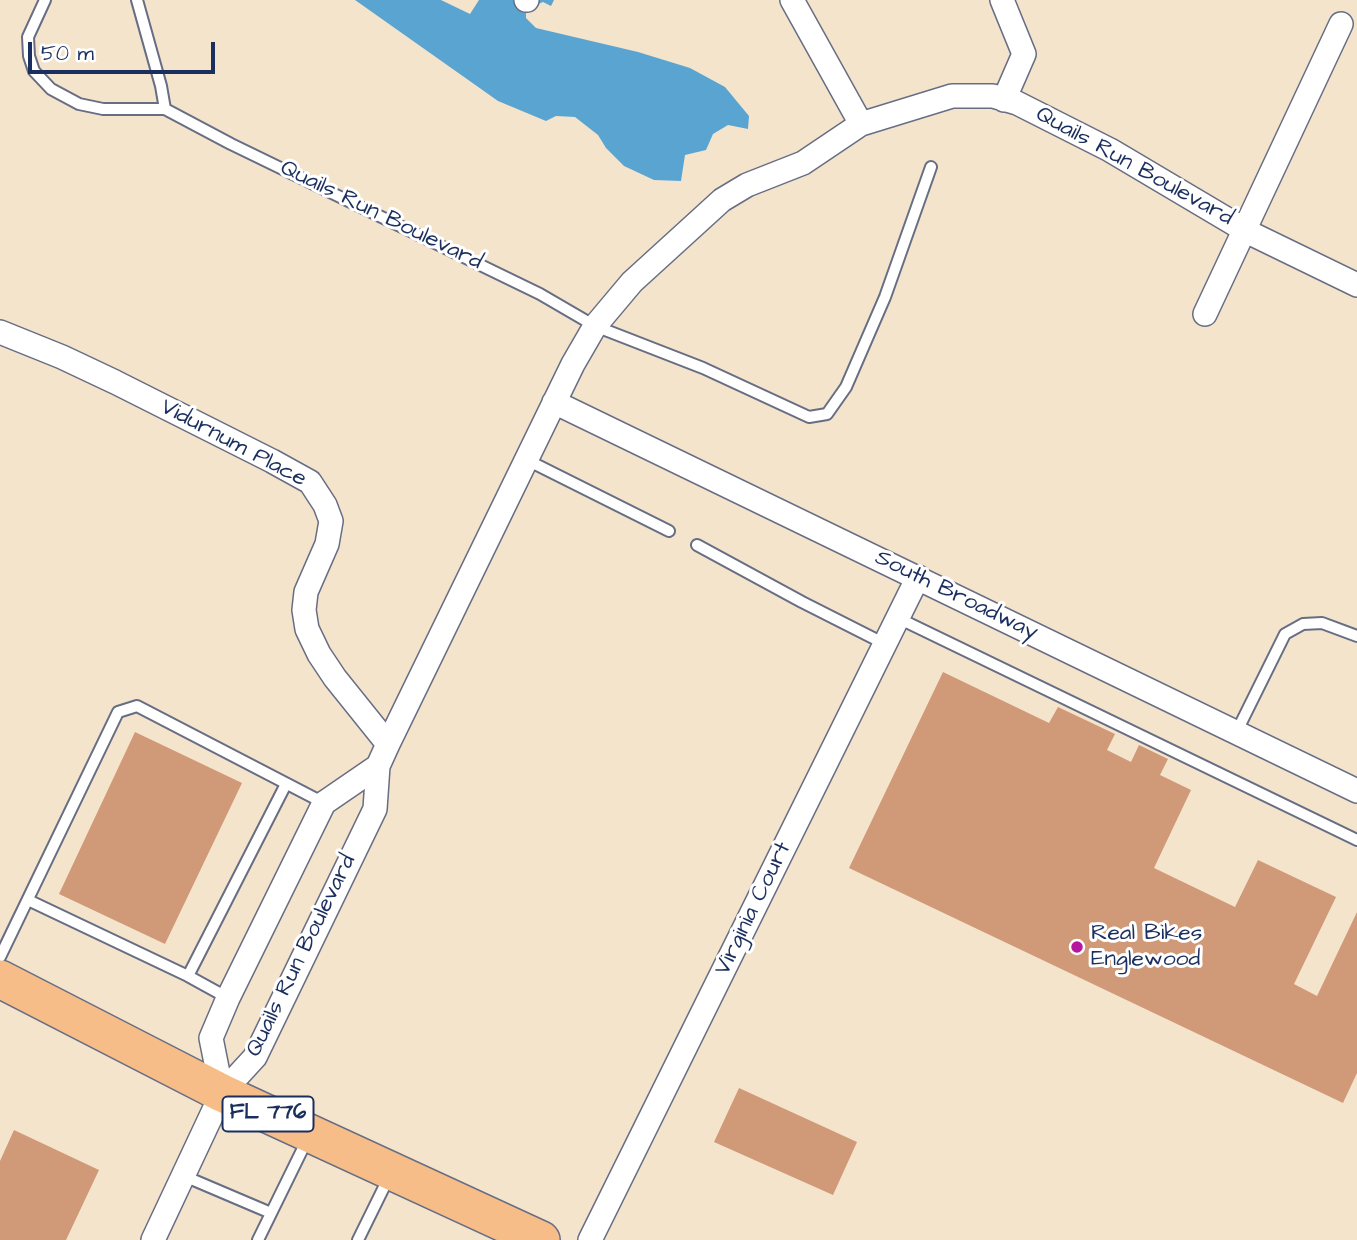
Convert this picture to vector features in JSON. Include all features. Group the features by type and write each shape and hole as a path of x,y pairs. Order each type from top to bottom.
{"main road":[{"name":"FL 776","path":"0,979 222,1093 541,1240"}],"street":[{"path":"792,0 861,124"},
{"path":"1002,0 1024,54 1004,100"},
{"path":"1205,313 1341,24"},
{"name":"Quails Run Boulevard","path":"222,1093 255,1058 375,809 378,766 388,744 554,402 595,326 632,282 722,200 747,185 803,163 861,124 952,96 981,95 1017,103 1110,150 1244,229 1357,285"},
{"name":"Vidurnum Place","path":"0,332 115,382 310,482 325,505 331,521 327,544 306,592 304,610 307,629 335,678 388,744"},
{"name":"South Broadway","path":"554,402 1357,791"},
{"name":"Virginia Court","path":"590,1240 918,578"},
{"name":"Quails Run Boulevard","path":"222,1093 211,1038 228,998 324,803 378,766"},
{"path":"153,1240 222,1093"}],"lane":[{"name":"Quails Run Boulevard","path":"45,0 28,37 29,56 34,71 51,89 79,104 103,109 165,110 540,294 595,326 703,368 809,417 827,414 846,387 885,298 931,167"},
{"path":"137,0 165,110"},
{"path":"526,459 669,531"},
{"path":"697,545 885,643"},
{"path":"898,618 1357,840"},
{"path":"1237,731 1285,634 1303,624 1322,624 1357,636"},
{"path":"0,957 118,712 136,706 324,803"},
{"path":"188,976 286,784"},
{"path":"28,900 188,976 228,998"},
{"path":"258,1240 310,1133"},
{"path":"360,1239 392,1171"},
{"path":"184,1176 271,1213"}],"water":[{"path":"355,0 441,0 470,14 479,0 554,0 551,6 543,2 526,9 526,18 536,28 638,52 690,68 725,87 749,116 748,129 728,125 713,134 706,150 685,155 681,181 654,180 624,166 606,148 598,135 575,117 556,116 546,121 498,101"}],"building":[{"path":"943,672 1049,723 1058,707 1115,734 1107,750 1131,762 1139,745 1168,759 1160,775 1191,790 1154,868 1235,907 1258,860 1336,897 1294,984 1317,996 1357,912 1357,1073 1343,1103 849,868"},
{"path":"135,732 242,783 165,944 59,894"},
{"path":"739,1088 857,1142 833,1195 714,1142"},
{"path":"14,1130 99,1170 66,1240 0,1240 0,1161"}],"place":[{"name":"Real Bikes Englewood","path":"1077,947"}]}
